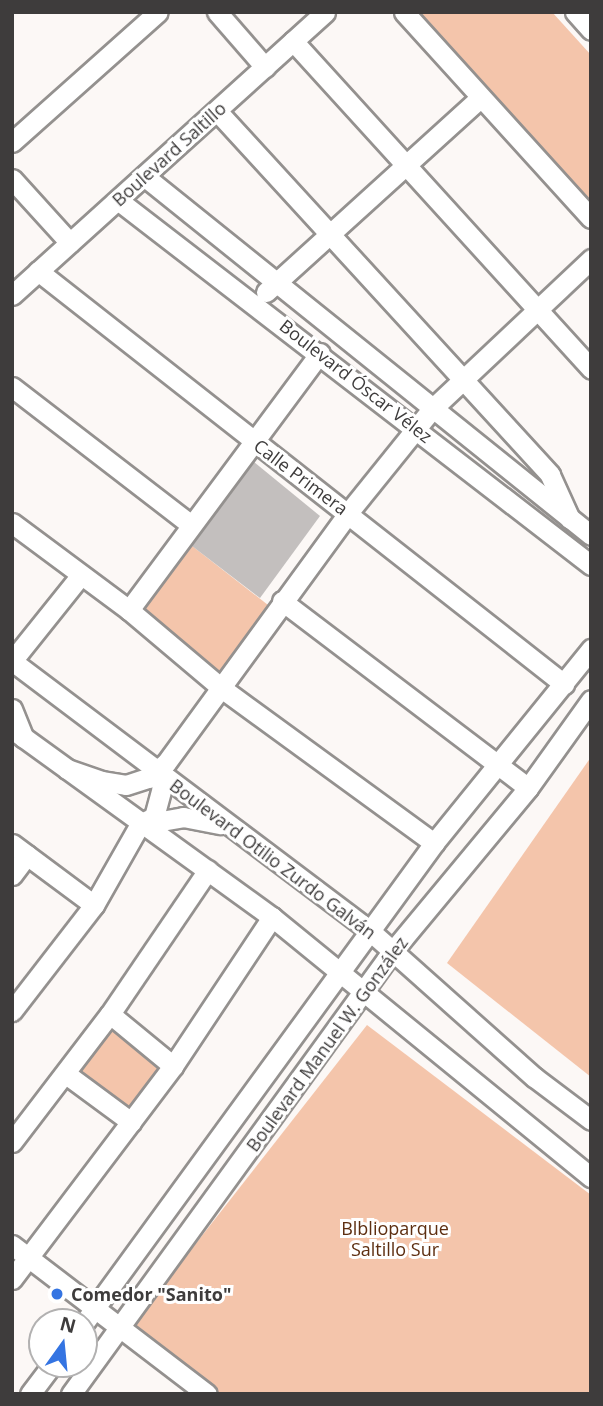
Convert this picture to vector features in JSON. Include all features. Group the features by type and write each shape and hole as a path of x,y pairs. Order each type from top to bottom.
{"street":[{"path":"12,142 158,12"},
{"path":"217,12 265,67"},
{"name":"Boulevard Saltillo","path":"12,295 325,12"},
{"path":"404,12 591,218"},
{"path":"575,12 591,30"},
{"path":"293,41 591,369"},
{"path":"255,303 327,232 480,98"},
{"path":"217,111 550,475 570,519"},
{"name":"Boulevard Óscar Vélez","path":"144,176 273,284 591,535"},
{"path":"12,179 70,243"},
{"name":"Boulevard Óscar Vélez","path":"119,201 320,353 591,565"},
{"path":"67,769 101,782 126,785 158,771 348,513 432,409 535,308 591,259"},
{"name":"Calle Primera","path":"38,271 564,684"},
{"path":"129,610 252,440 320,353"},
{"path":"12,387 191,525"},
{"path":"12,523 129,610 220,687 434,843"},
{"path":"12,661 81,575"},
{"path":"282,601 499,763 527,788"},
{"name":"Boulevard Manuel W. González","path":"96,1308 434,843 591,649"},
{"name":"Boulevard Otilio Zurdo Galván","path":"12,661 225,825 370,931 391,953 534,1077 591,1120"},
{"name":"Boulevard Manuel W. González","path":"71,1394 391,953 527,788 591,700"},
{"path":"12,709 18,733 140,824 272,917 339,974 365,990 591,1177"},
{"path":"12,1011 94,905 140,824 154,817 162,788 158,771"},
{"path":"140,824 159,825 183,817 225,825"},
{"path":"12,875 20,849 94,905"},
{"path":"12,1142 110,1014 208,870"},
{"path":"12,1279 173,1066 272,917"},
{"path":"110,1014 173,1066"},
{"path":"66,1074 131,1122"},
{"path":"12,1245 96,1308"},
{"path":"98,1310 207,1394"},
{"path":"30,1394 42,1378"}],"green space":[{"path":"414,12 552,12 591,55 591,210"},
{"path":"187,542 268,605 220,672 136,607"},
{"path":"591,757 591,1077 447,963"},
{"name":"Blblioparque Saltillo Sur","path":"367,1025 591,1195 591,1394 220,1394 132,1325"},
{"path":"112,1026 164,1066 129,1111 77,1071"}],"building":[{"path":"254,462 320,516 260,598 192,546"}],"place":[{"name":"Comedor \"Sanito\"","path":"57,1294"}]}
